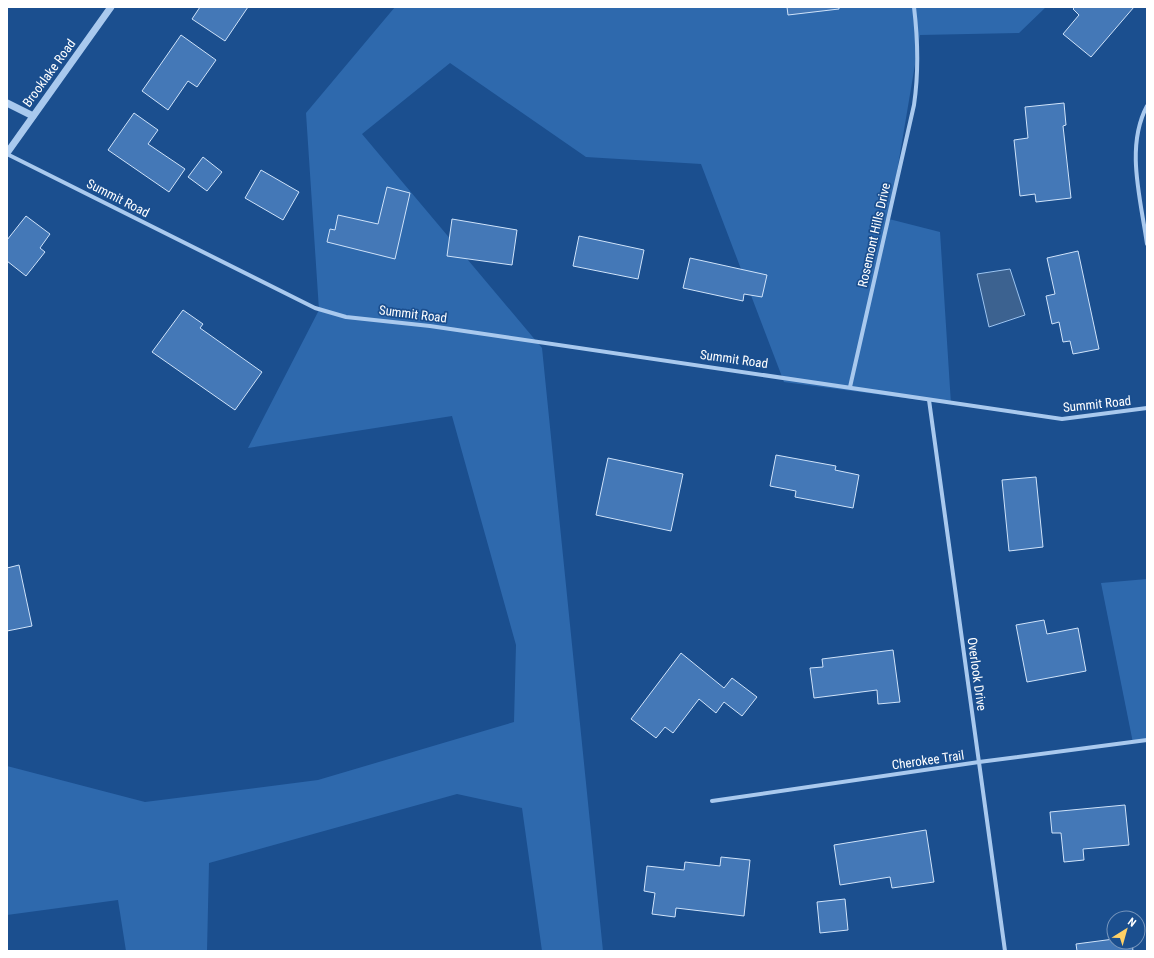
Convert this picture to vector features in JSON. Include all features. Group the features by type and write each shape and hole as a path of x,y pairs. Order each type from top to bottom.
{"street":[{"name":"Brooklake Road","path":"7,153 111,7"},
{"name":"Rosemont Hills Drive","path":"850,387 914,105 918,79 918,42 914,7"},
{"path":"7,103 32,116"},
{"path":"1147,106 1138,134 1136,158 1147,244"},
{"name":"Summit Road","path":"7,153 315,308 346,317 430,326 850,387"},
{"path":"850,387 929,400"},
{"name":"Summit Road","path":"929,400 1062,419 1147,408"},
{"name":"Overlook Drive","path":"929,400 1005,951"},
{"name":"Cherokee Trail","path":"712,801 979,762 1147,740"}],"shaded area":[{"path":"395,7 1046,7 1019,33 920,35 889,219 940,232 951,404 784,382 701,164 586,157 450,63 362,134 542,348 603,951 542,951 522,808 457,794 209,863 207,951 126,951 118,900 7,915 7,766 145,802 318,780 514,722 516,645 452,416 248,448 319,310 306,113"},
{"path":"1010,269 1025,315 989,327 977,274"},
{"path":"1147,579 1147,741 1133,743 1101,583"}],"building":[{"path":"200,7 248,7 225,41 192,19"},
{"path":"787,7 839,7 839,9 788,15"},
{"path":"1075,7 1134,7 1091,57 1063,34 1079,15 1073,9"},
{"path":"181,35 216,60 197,87 188,81 168,110 142,91"},
{"path":"1064,103 1066,125 1063,126 1071,198 1036,202 1035,194 1020,196 1014,140 1028,138 1025,107"},
{"path":"134,113 158,130 148,144 185,169 169,192 108,150"},
{"path":"203,157 222,172 207,191 188,177"},
{"path":"261,170 299,192 283,220 245,198"},
{"path":"387,187 410,193 395,259 327,242 330,229 335,230 338,215 378,224"},
{"path":"26,216 50,234 40,248 45,252 26,276 7,261 7,240"},
{"path":"452,219 517,230 512,265 447,256"},
{"path":"579,236 644,250 638,279 573,266"},
{"path":"1078,251 1099,349 1073,354 1070,341 1063,342 1059,322 1052,324 1046,296 1055,294 1047,258"},
{"path":"690,258 767,275 762,297 744,294 743,301 683,288"},
{"path":"183,310 203,324 200,328 262,372 235,410 152,352"},
{"path":"776,455 836,466 835,470 859,475 853,508 795,497 796,491 770,486"},
{"path":"608,458 683,474 671,531 596,515"},
{"path":"1036,477 1043,547 1009,551 1002,480"},
{"path":"19,565 32,626 7,631 7,568"},
{"path":"1044,620 1047,634 1078,628 1086,671 1027,682 1016,625"},
{"path":"893,650 900,702 878,704 877,690 814,698 810,668 823,667 822,659"},
{"path":"681,653 724,688 732,678 757,697 742,716 724,702 716,713 699,699 673,733 665,727 656,738 631,719"},
{"path":"1125,805 1129,845 1083,849 1084,860 1064,862 1061,833 1052,833 1050,812"},
{"path":"926,830 934,882 892,888 890,877 840,885 834,845"},
{"path":"721,857 750,860 744,916 676,908 675,917 652,914 655,893 644,891 647,866 684,870 685,862 720,866"},
{"path":"845,899 848,930 820,933 817,902"},
{"path":"1106,940 1106,950 1133,951 1077,951 1076,944"}]}
